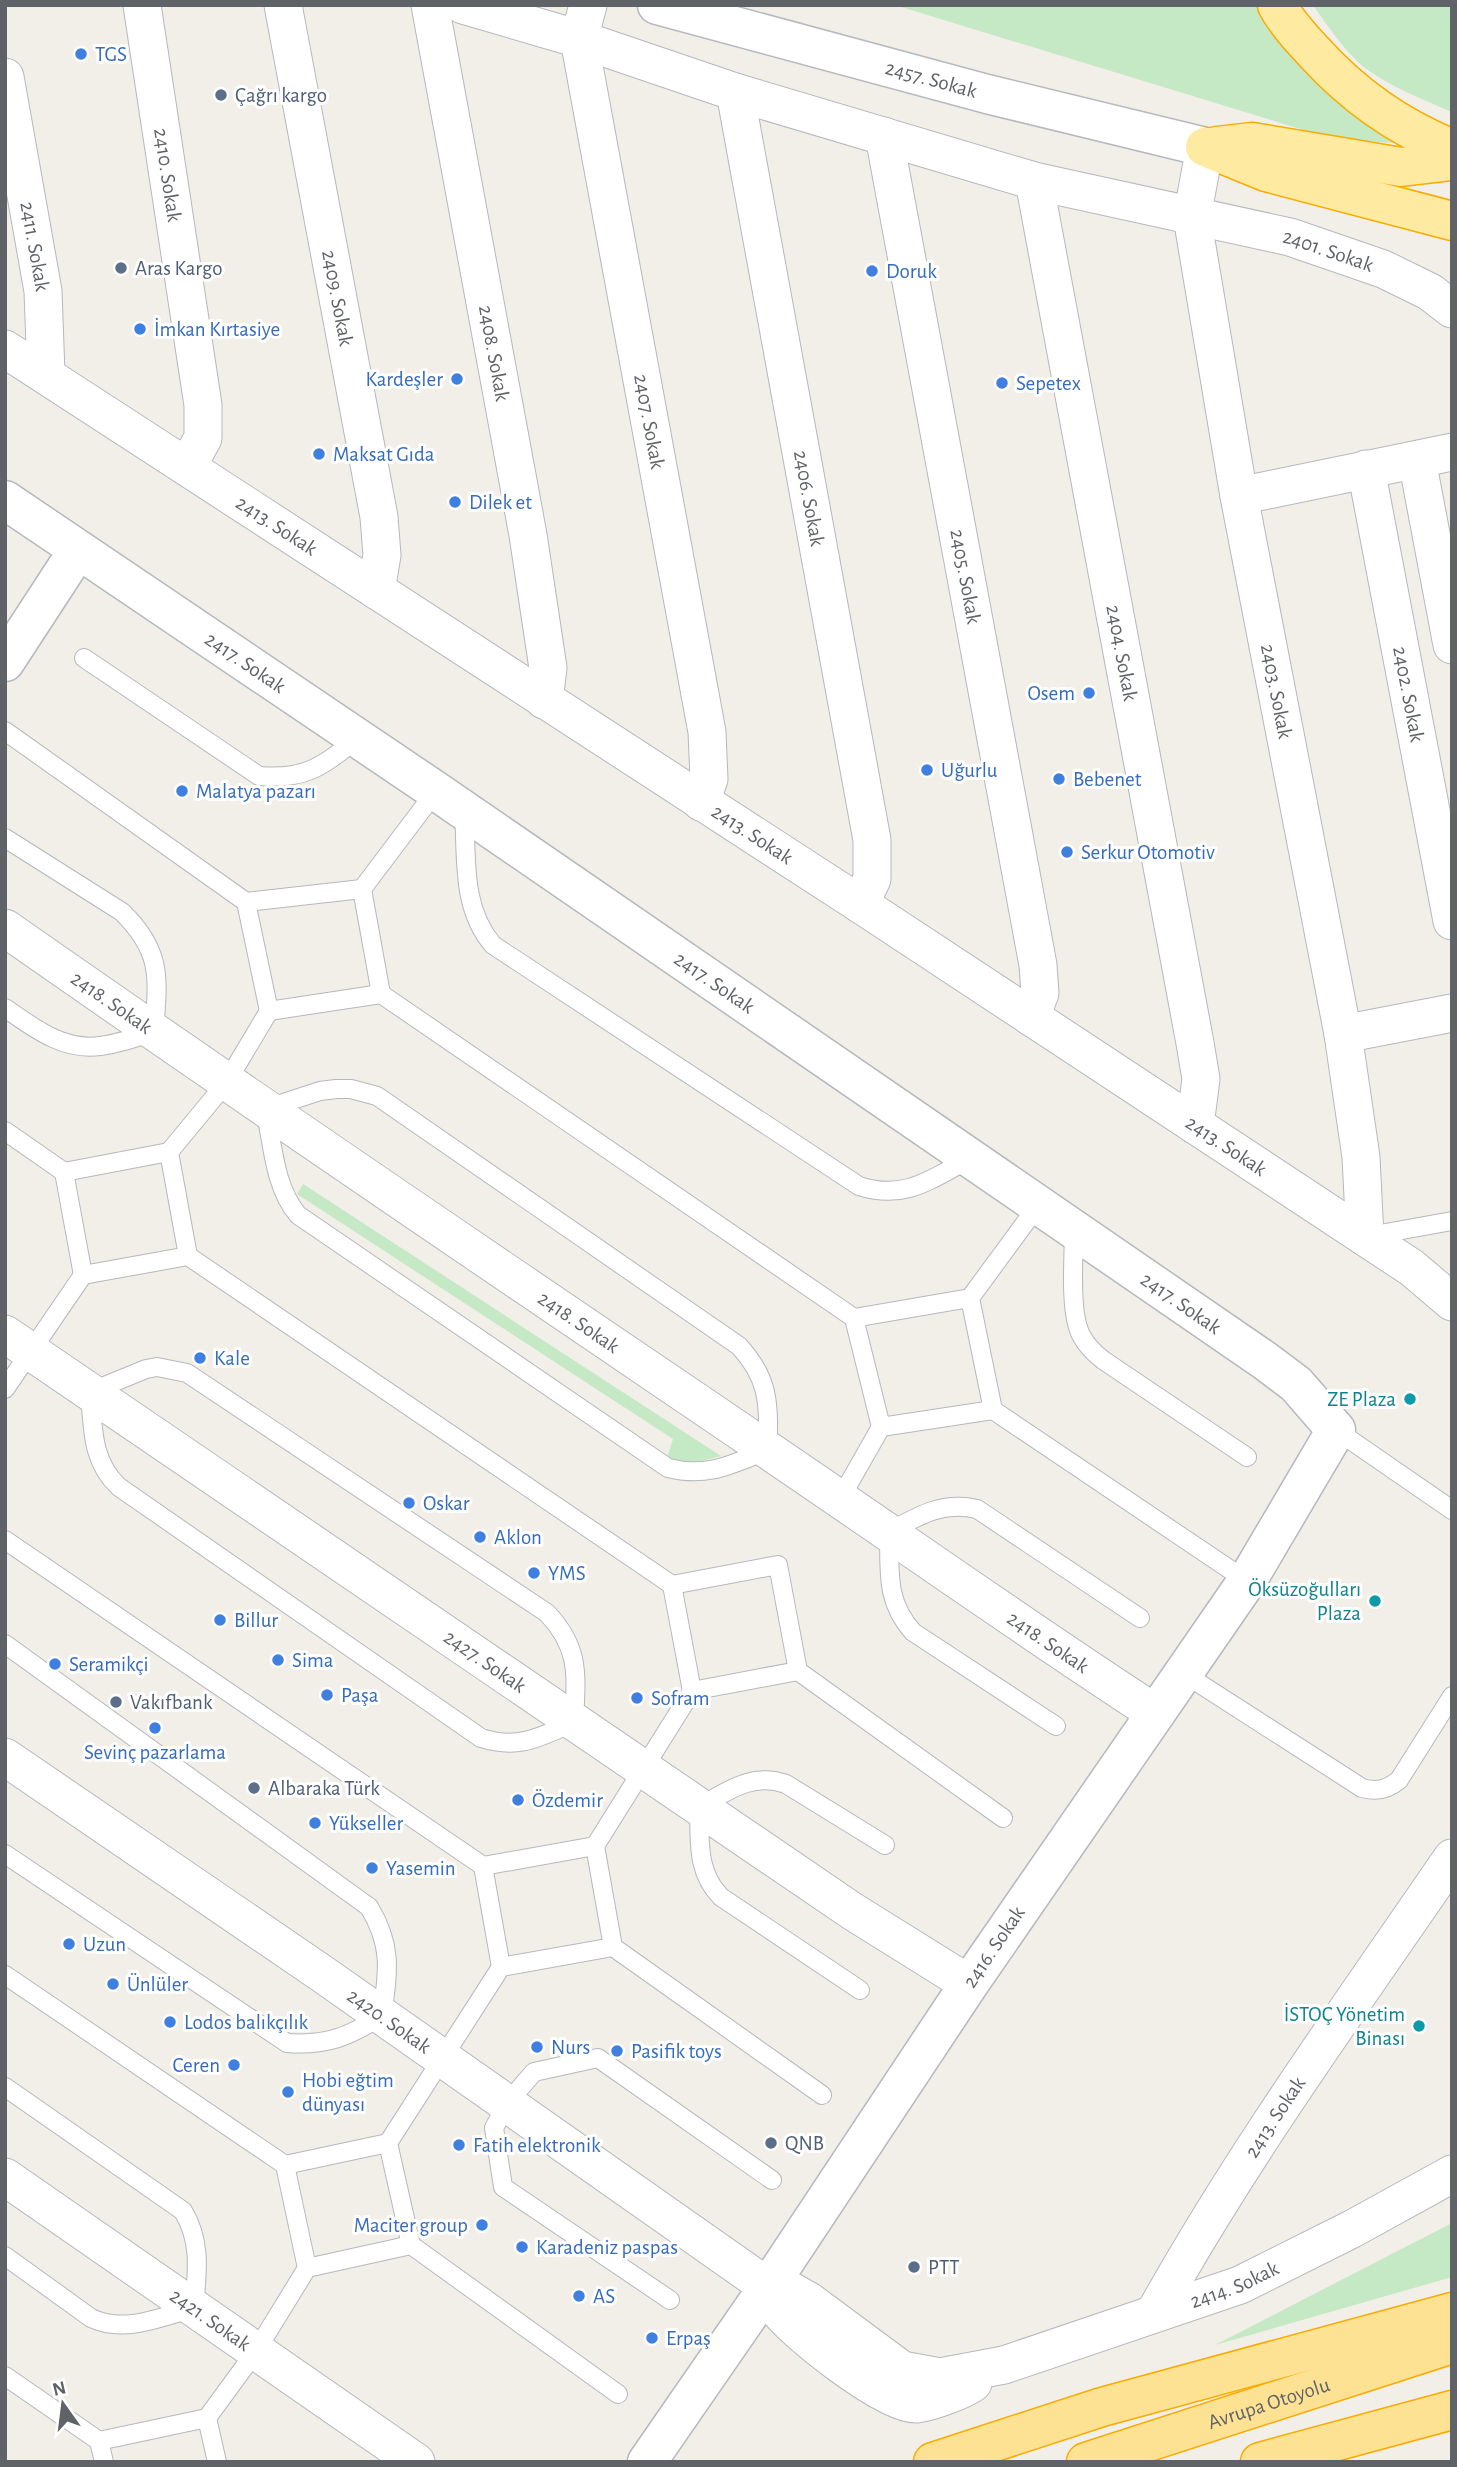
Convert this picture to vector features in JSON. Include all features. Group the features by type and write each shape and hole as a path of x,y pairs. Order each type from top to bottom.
{"highway":[{"path":"1277,5 1304,42 1340,81 1376,108 1421,136 1452,149"},
{"path":"1205,147 1252,142 1401,167 1452,161"},
{"path":"1205,147 1266,172 1452,221"},
{"path":"933,2462 1102,2407 1452,2312"},
{"name":"Avrupa Otoyolu","path":"1086,2462 1452,2344"},
{"path":"1260,2462 1452,2410"}],"street":[{"name":"2410. Sokak","path":"142,5 204,405 203,438 187,467"},
{"name":"2409. Sokak","path":"283,5 379,517 382,555 376,590"},
{"name":"2408. Sokak","path":"430,5 528,535 548,668 544,700"},
{"name":"2401. Sokak","path":"463,5 584,22 735,92 1034,181 1290,237 1383,269 1430,292 1452,309"},
{"name":"2457. Sokak","path":"657,5 987,94 1205,147"},
{"name":"2407. Sokak","path":"584,22 707,732 709,779 701,802"},
{"name":"2411. Sokak","path":"5,77 43,291 46,374"},
{"name":"2406. Sokak","path":"735,92 872,840 872,879 860,904"},
{"name":"2405. Sokak","path":"884,136 1038,965 1040,993 1031,1017"},
{"name":"2403. Sokak","path":"1205,147 1192,217 1239,496 1343,1034 1361,1157 1364,1237"},
{"name":"2404. Sokak","path":"1034,181 1195,1043 1201,1079 1195,1125"},
{"name":"2413. Sokak","path":"5,349 860,904 1412,1268 1452,1302"},
{"path":"1239,496 1452,452"},
{"path":"1417,460 1452,645"},
{"name":"2402. Sokak","path":"1366,469 1452,921"},
{"name":"2417. Sokak","path":"5,500 1039,1204 1296,1384 1336,1430"},
{"path":"5,662 78,550"},
{"name":"2418. Sokak","path":"5,928 226,1083 1155,1713"},
{"path":"1343,1034 1452,1013"},
{"name":"2427. Sokak","path":"18,1343 852,1911 969,1984"},
{"name":"2416. Sokak","path":"647,2462 768,2287 969,1984 1247,1581 1336,1430"},
{"name":"2420. Sokak","path":"5,1757 442,2057 768,2287 786,2288 808,2301 902,2370 940,2377 1004,2365"},
{"name":"2413. Sokak","path":"1155,2312 1267,2130 1452,1858"},
{"name":"2414. Sokak","path":"1004,2365 1240,2285 1352,2229 1452,2174"},
{"name":"2421. Sokak","path":"5,2177 416,2462"}],"lane":[{"path":"84,658 259,776 286,777 305,773 322,766 357,739"},
{"path":"5,731 246,902 362,889 450,801"},
{"path":"450,801 469,897 478,925 493,945 859,1186 875,1191 904,1191 971,1158"},
{"path":"5,838 122,912 136,925 154,961 158,981 154,1032 100,1046 63,1043 44,1035 5,1008"},
{"path":"362,889 381,994"},
{"path":"5,1131 64,1171 169,1152 226,1083 269,1012 246,902"},
{"path":"269,1012 381,994 854,1318 881,1427 840,1499"},
{"path":"336,1089 351,1089 377,1096 739,1346 760,1373 765,1388 768,1402 768,1450 708,1472 680,1471 657,1461 298,1215 290,1206 282,1187 265,1109 320,1091 336,1089"},
{"path":"169,1152 188,1256"},
{"path":"64,1171 83,1275"},
{"path":"854,1318 970,1298 1039,1204"},
{"path":"1364,1237 1452,1221"},
{"path":"1074,1229 1075,1312 1082,1336 1091,1350 1247,1457"},
{"path":"5,1389 18,1343 83,1275 188,1256 672,1585 778,1565 798,1671 1003,1818"},
{"path":"970,1298 993,1410"},
{"path":"158,1367 187,1373 547,1614 559,1626 573,1653 576,1667 574,1722 534,1740 520,1743 506,1744 481,1738 119,1487 98,1459 90,1392 158,1367"},
{"path":"881,1427 993,1410 1247,1581"},
{"path":"1336,1430 1452,1510"},
{"path":"1056,1726 913,1632 904,1622 892,1597 889,1532 939,1507 964,1506 977,1509 1140,1618"},
{"path":"5,1540 483,1866 595,1846"},
{"path":"672,1585 692,1691 595,1846 613,1947 822,2095"},
{"path":"5,1644 369,1907 384,1936 388,1955 382,2016 340,2038 306,2044 287,2043 5,1854"},
{"path":"692,1691 798,1671"},
{"path":"1183,1673 1362,1788 1372,1791 1391,1786 1399,1780 1452,1696"},
{"path":"860,1990 713,1889 702,1868 699,1807 751,1780 776,1780 885,1845"},
{"path":"483,1866 501,1967 388,2143 411,2245 618,2394"},
{"path":"501,1967 613,1947"},
{"path":"5,1975 285,2165 307,2268 256,2351 207,2418 99,2441"},
{"path":"670,2300 503,2187 494,2128 506,2103 534,2072 598,2058 772,2180"},
{"path":"5,2087 183,2211 191,2224 198,2252 194,2308 132,2324 100,2323 5,2256"},
{"path":"285,2165 388,2143"},
{"path":"307,2268 411,2245"},
{"path":"5,2376 99,2441 104,2462"},
{"path":"207,2418 216,2462"}],"green space":[{"path":"895,5 1256,5 1274,37 1329,90 1394,143 1333,139"},
{"path":"1313,5 1452,5 1452,112 1374,75 1344,47"},
{"path":"303,1184 721,1456 686,1465 667,1458 673,1439 297,1194"},
{"path":"1452,2223 1452,2277 1215,2345"}],"place":[{"name":"TGS","path":"81,54"},
{"name":"Çağrı kargo","path":"221,95"},
{"name":"Aras Kargo","path":"121,268"},
{"name":"Doruk","path":"872,271"},
{"name":"İmkan Kırtasiye","path":"140,329"},
{"name":"Kardeşler","path":"457,379"},
{"name":"Sepetex","path":"1002,383"},
{"name":"Maksat Gıda","path":"319,454"},
{"name":"Dilek et","path":"455,502"},
{"name":"Osem","path":"1089,693"},
{"name":"Uğurlu","path":"927,770"},
{"name":"Bebenet","path":"1059,779"},
{"name":"Malatya pazarı","path":"182,791"},
{"name":"Serkur Otomotiv","path":"1067,852"},
{"name":"Kale","path":"200,1358"},
{"name":"ZE Plaza","path":"1410,1399"},
{"name":"Oskar","path":"409,1503"},
{"name":"Aklon","path":"480,1537"},
{"name":"YMS","path":"534,1573"},
{"name":"Öksüzoğulları Plaza","path":"1375,1601"},
{"name":"Billur","path":"220,1620"},
{"name":"Sima","path":"278,1660"},
{"name":"Seramikçi","path":"55,1664"},
{"name":"Paşa","path":"327,1695"},
{"name":"Sofram","path":"637,1698"},
{"name":"Vakıfbank","path":"116,1702"},
{"name":"Sevinç pazarlama","path":"155,1728"},
{"name":"Albaraka Türk","path":"254,1788"},
{"name":"Özdemir","path":"518,1800"},
{"name":"Yükseller","path":"315,1823"},
{"name":"Yasemin","path":"372,1868"},
{"name":"Uzun","path":"69,1944"},
{"name":"Ünlüler","path":"113,1984"},
{"name":"Lodos balıkçılık","path":"170,2022"},
{"name":"İSTOÇ Yönetim Binası","path":"1419,2026"},
{"name":"Nurs","path":"537,2047"},
{"name":"Pasifik toys","path":"617,2051"},
{"name":"Ceren","path":"234,2065"},
{"name":"Hobi eğtim dünyası","path":"288,2092"},
{"name":"QNB","path":"771,2143"},
{"name":"Fatih elektronik","path":"459,2145"},
{"name":"Maciter group","path":"482,2225"},
{"name":"Karadeniz paspas","path":"522,2247"},
{"name":"PTT","path":"914,2267"},
{"name":"AS","path":"579,2296"},
{"name":"Erpaş","path":"652,2338"}]}
